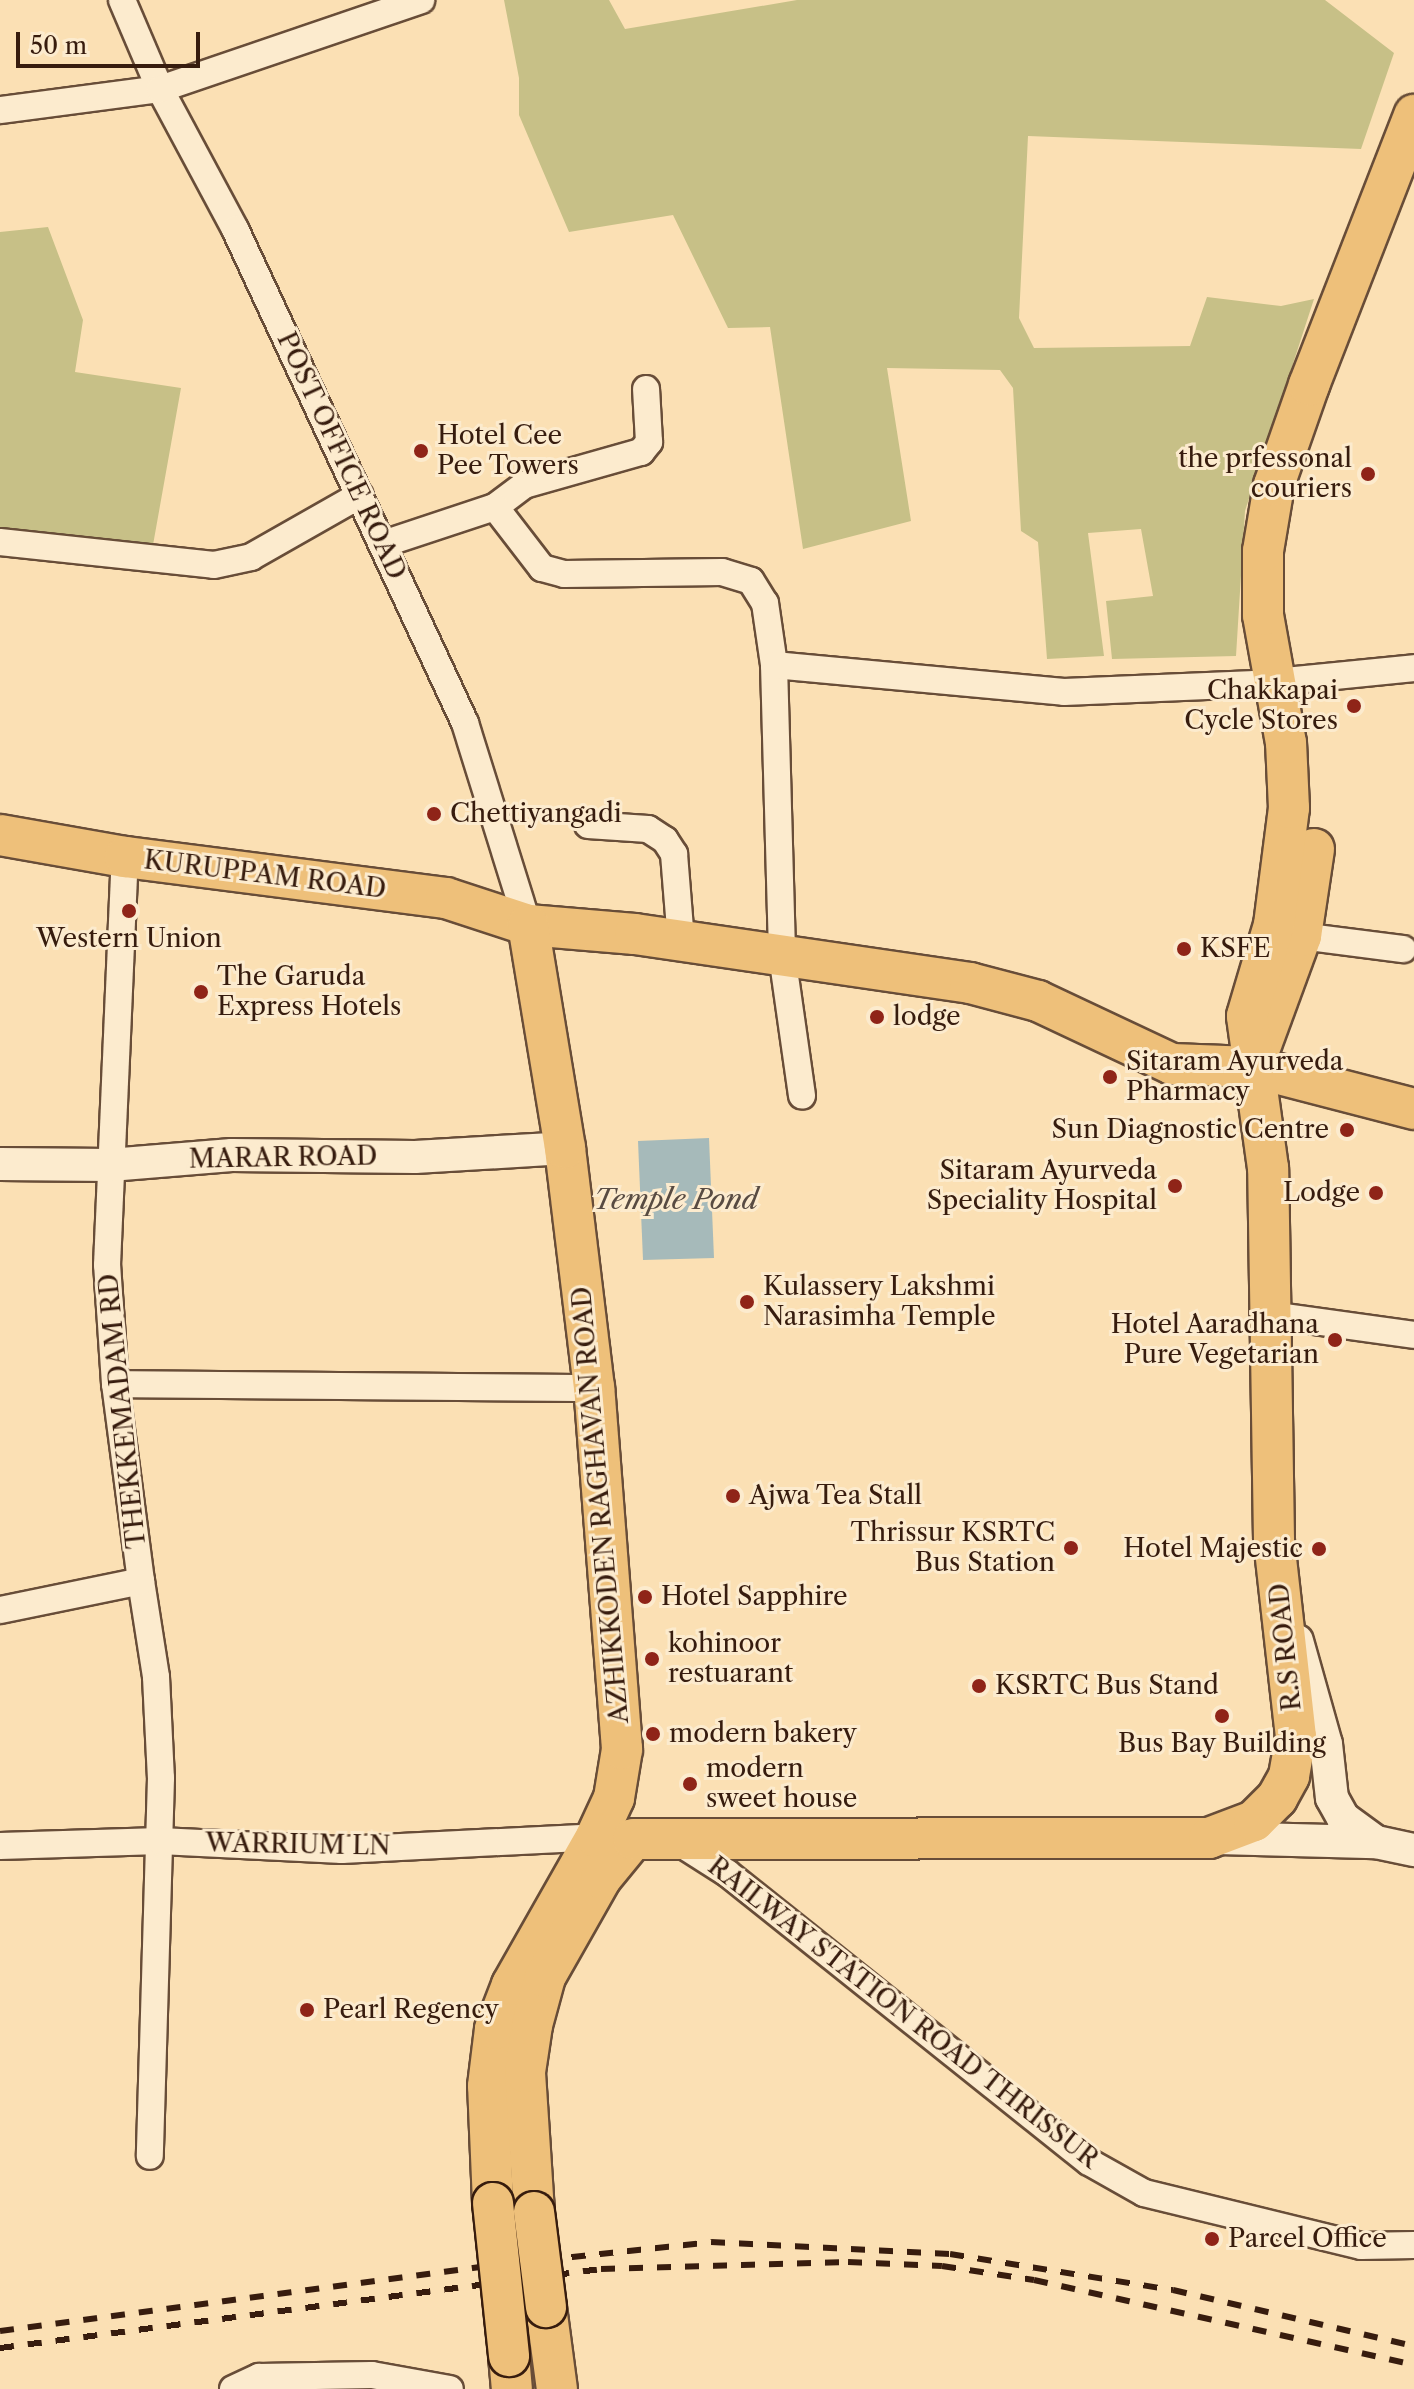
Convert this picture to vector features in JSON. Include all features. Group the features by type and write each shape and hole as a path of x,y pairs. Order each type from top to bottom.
{"main road":[{"path":"1252,1067 1301,936 1313,866 1315,806 1311,741 1284,681 1263,551 1274,485 1414,115"},
{"path":"1284,681 1289,559 1301,494 1332,393 1414,184"},
{"name":"R.S ROAD","path":"634,1838 1209,1838 1240,1829 1266,1811 1293,1763 1295,1724 1279,1584 1268,1168 1252,1067 1251,992 1274,925 1289,808 1284,681"},
{"name":"KURUPPAM ROAD","path":"0,835 125,857 446,898 528,925 782,955 1015,993 1172,1064 1252,1067 1414,1109"},
{"name":"AZHIKKODEN RAGHAVAN ROAD","path":"510,2372 493,2203 488,2086 495,2029 512,1985 634,1838 614,1798 622,1749 594,1388 565,1148 528,925"},
{"path":"557,2389 534,2212 525,2072 532,2025 545,1977 601,1878 634,1838 643,1821 629,1795 622,1749"}],"street":[{"name":"POST OFFICE ROAD","path":"122,0 160,89 235,229 465,723 528,925"},
{"path":"0,110 160,89 421,0"},
{"path":"383,544 495,507 524,485 641,452 649,442 646,389"},
{"path":"0,542 214,565 251,557 360,495"},
{"path":"495,507 542,568 564,574 722,572 751,581 765,603 774,665 782,955 802,1096"},
{"path":"774,665 1064,692 1284,681 1414,668"},
{"path":"588,825 648,829 665,840 674,854 681,941"},
{"name":"THEKKEMADAM RD","path":"0,1610 141,1581 115,1384 107,1265 125,857"},
{"path":"1301,936 1403,949"},
{"name":"MARAR ROAD","path":"0,1164 110,1165 232,1155 415,1157 565,1148"},
{"path":"1270,1315 1414,1335"},
{"path":"115,1384 594,1388"},
{"path":"141,1581 156,1677 160,1841 150,2156"},
{"path":"1279,1584 1316,1698 1332,1798 1343,1818 1376,1842"},
{"name":"WARRIUM LN","path":"0,1846 160,1841 342,1850 634,1838"},
{"name":"RAILWAY STATION ROAD THRISSUR","path":"634,1838 727,1873 1089,2162 1144,2193 1361,2246 1414,2245"},
{"path":"1209,1838 1376,1842 1414,1850"},
{"path":"233,2389 259,2377 372,2375 450,2389"}],"shaded area":[{"path":"504,0 609,0 625,29 797,0 1325,0 1394,53 1361,149 1028,136 1019,318 1034,348 1190,346 1207,297 1281,306 1314,299 1245,511 1236,656 1112,659 1106,601 1153,596 1141,529 1088,533 1104,656 1047,659 1038,542 1021,531 1013,388 1000,370 887,368 911,521 803,549 770,327 728,328 673,215 569,232 519,115 519,78"},
{"path":"48,227 83,320 75,372 181,388 153,545 0,529 0,232"}],"water":[{"name":"Temple Pond","path":"709,1138 714,1258 643,1260 638,1141"}],"railway":[{"path":"0,2331 488,2266 711,2242 950,2254 1173,2290 1414,2346"},
{"path":"0,2348 601,2269 848,2262 942,2266 1034,2280 1414,2365"}],"place":[{"name":"Hotel Cee Pee Towers","path":"421,451"},
{"name":"the prfessonal couriers","path":"1368,474"},
{"name":"Chakkapai Cycle Stores","path":"1354,706"},
{"name":"Chettiyangadi","path":"434,814"},
{"name":"Western Union","path":"129,911"},
{"name":"KSFE","path":"1184,949"},
{"name":"The Garuda Express Hotels","path":"201,992"},
{"name":"lodge","path":"877,1017"},
{"name":"Sitaram Ayurveda Pharmacy","path":"1110,1077"},
{"name":"Sun Diagnostic Centre","path":"1347,1130"},
{"name":"Sitaram Ayurveda Speciality Hospital","path":"1175,1186"},
{"name":"Lodge","path":"1376,1193"},
{"name":"Kulassery Lakshmi Narasimha Temple","path":"747,1302"},
{"name":"Hotel Aaradhana Pure Vegetarian","path":"1335,1340"},
{"name":"Ajwa Tea Stall","path":"733,1496"},
{"name":"Thrissur KSRTC Bus Station","path":"1071,1548"},
{"name":"Hotel Majestic","path":"1319,1549"},
{"name":"Hotel Sapphire","path":"645,1597"},
{"name":"kohinoor restuarant","path":"652,1659"},
{"name":"KSRTC Bus Stand","path":"979,1686"},
{"name":"Bus Bay Building","path":"1222,1716"},
{"name":"modern bakery","path":"653,1734"},
{"name":"modern sweet house","path":"690,1784"},
{"name":"Pearl Regency","path":"307,2010"},
{"name":"Parcel Office","path":"1212,2239"}]}
